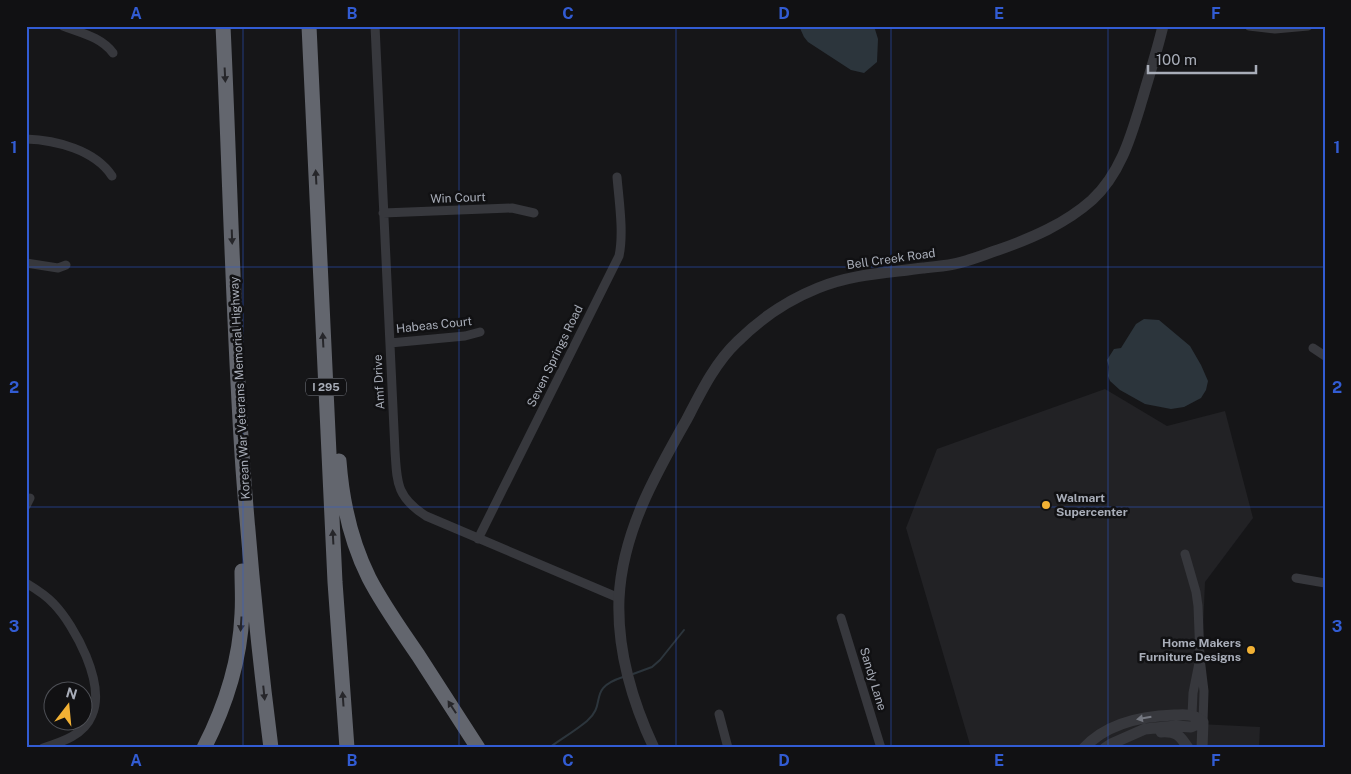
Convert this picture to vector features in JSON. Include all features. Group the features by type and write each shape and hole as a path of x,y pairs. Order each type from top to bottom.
{"highway":[{"name":"Korean War Veterans Memorial Highway","path":"223,26 243,470 254,602 271,748"},
{"name":"I 295","path":"309,26 335,582 348,748"},
{"path":"324,362 338,451 344,505 359,554 369,578 383,603 478,748"},
{"path":"204,748 222,712 238,652 243,600 243,470"}],"street":[{"path":"63,26 98,39 113,53"},
{"name":"Amf Drive","path":"375,26 395,451 397,480 400,489 409,503 426,516 619,598"},
{"name":"Bell Creek Road","path":"654,748 637,708 621,650 619,598 624,558 648,492 702,390 722,358 735,343 760,321 799,297 826,285 867,274 956,264 1045,231 1077,212 1102,189 1118,166 1136,120 1164,26"},
{"path":"1249,26 1276,29 1308,26"},
{"path":"26,140 45,141 89,154 104,165 112,176"},
{"name":"Seven Springs Road","path":"478,539 619,256 620,213 617,177"},
{"name":"Win Court","path":"383,213 512,208 534,213"},
{"path":"26,263 58,268 66,265"},
{"name":"Habeas Court","path":"390,342 465,336 480,332"},
{"path":"1313,348 1325,356"},
{"path":"1185,554 1198,606 1200,658 1204,691 1202,748"},
{"path":"1296,578 1325,583"},
{"path":"26,583 47,597 66,617 86,657 95,690 95,706 92,716 86,724 65,741 43,748"},
{"name":"Sandy Lane","path":"841,618 881,748"},
{"path":"1189,748 1193,693 1200,658"},
{"path":"719,714 728,748"},
{"path":"1084,748 1100,735 1131,720 1154,716 1203,722"},
{"path":"1105,748 1152,727 1176,726 1192,721"},
{"path":"1134,734 1173,733 1183,740 1189,748"}],"shaded area":[{"path":"799,26 874,26 878,39 877,62 864,73 851,70 808,42"},
{"path":"1144,319 1159,320 1190,346 1208,381 1206,390 1201,398 1184,407 1171,409 1145,404 1120,390 1110,381 1107,360 1114,349 1121,348 1136,324"},
{"path":"1105,389 1167,426 1225,411 1253,518 1205,582 1199,724 1260,727 1259,748 971,748 906,528 937,449"}],"waterway":[{"path":"633,674 652,667 684,630"},
{"path":"549,748 587,721 593,714 601,691 605,686 623,677"}],"place":[{"name":"Walmart Supercenter","path":"1046,505"},
{"name":"Home Makers Furniture Designs","path":"1251,650"}]}
